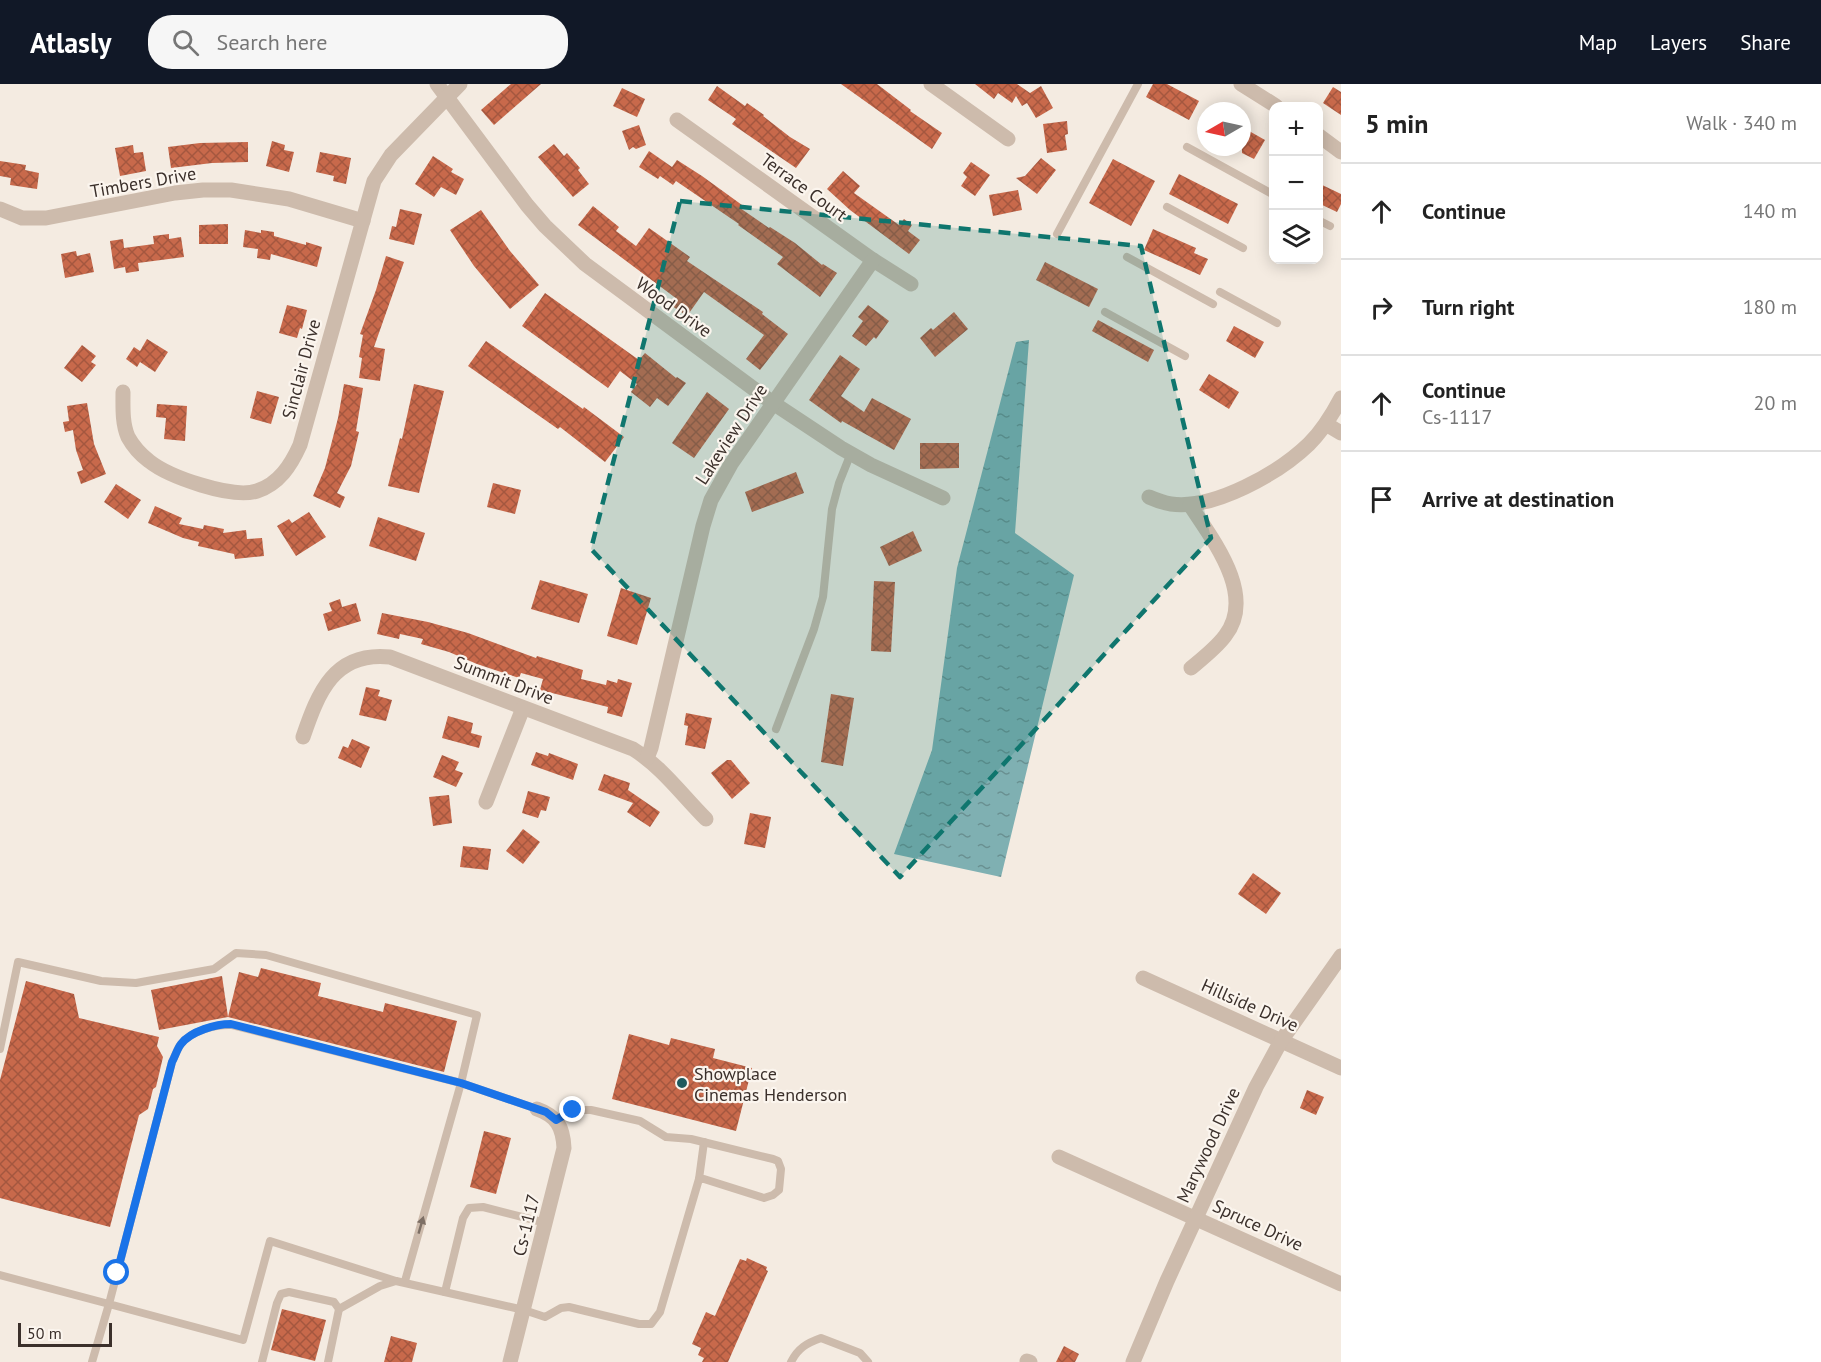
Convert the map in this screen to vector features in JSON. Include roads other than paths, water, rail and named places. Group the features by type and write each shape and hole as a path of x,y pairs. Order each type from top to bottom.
{"street":[{"name":"Wood Drive","path":"437,84 527,205 564,246 605,281 773,403 871,465 943,498"},
{"name":"Sinclair Drive","path":"123,392 123,419 128,437 149,462 170,473 219,490 244,494 268,487 287,470 300,446 374,181 384,162 460,84"},
{"path":"931,84 1008,139"},
{"path":"1241,84 1270,102"},
{"name":"Terrace Court","path":"677,120 873,260 911,284"},
{"path":"1323,139 1341,152"},
{"name":"Timbers Drive","path":"0,209 22,218 46,218 176,193 231,190 289,199 363,221"},
{"name":"Lakeview Drive","path":"647,758 690,576 711,500 730,464 873,260"},
{"path":"1149,497 1172,505 1190,505 1214,498 1265,476 1288,462 1308,445 1326,424 1341,398"},
{"path":"1326,424 1341,433"},
{"path":"1190,505 1226,564 1234,585 1236,605 1232,625 1227,634 1216,647 1191,668"},
{"name":"Summit Drive","path":"303,737 313,707 323,687 346,666 373,656 399,660 623,745 647,758 706,819"},
{"path":"486,802 523,708"},
{"name":"Marywood Drive","path":"1133,1362 1256,1087 1281,1041 1341,956"},
{"name":"Hillside Drive","path":"1143,978 1341,1068"},
{"path":"537,1109 550,1114 556,1120"},
{"name":"Cs-1117","path":"510,1362 564,1148 561,1127 556,1120"},
{"name":"Spruce Drive","path":"1059,1157 1341,1284"}],"lane":[{"path":"1057,234 1138,84"},
{"path":"1186,147 1269,192"},
{"path":"1167,207 1243,248"},
{"path":"1323,222 1330,226"},
{"path":"1127,257 1213,304"},
{"path":"1220,292 1277,323"},
{"path":"1105,312 1185,356"},
{"path":"776,729 814,629 823,597 832,509 851,453"},
{"path":"0,1049 18,962 101,981 136,983 214,969 236,953 266,955 477,1015 461,1083 405,1281"},
{"path":"92,1362 172,1062 182,1042 193,1035 222,1024 231,1024 461,1083 537,1109"},
{"path":"556,1120 573,1110 591,1110 640,1121 666,1137 704,1142 778,1161 781,1169 779,1190 764,1198 699,1179"},
{"path":"339,1310 380,1286 405,1281 545,1317 561,1308 569,1307 639,1324 651,1324 660,1312 699,1179 704,1142"},
{"path":"445,1292 463,1218 469,1208 483,1207 546,1223"},
{"path":"0,1275 243,1340 270,1240 396,1281"},
{"path":"262,1362 281,1294 289,1292 334,1302 339,1310 328,1362"},
{"path":"791,1362 795,1354 806,1344 820,1338 860,1353 868,1362"}],"water":[{"path":"1029,340 1015,533 1074,575 1001,877 894,854 932,750 957,568 1016,342"}],"place":[{"name":"Showplace Cinemas Henderson","path":"682,1083"}]}
